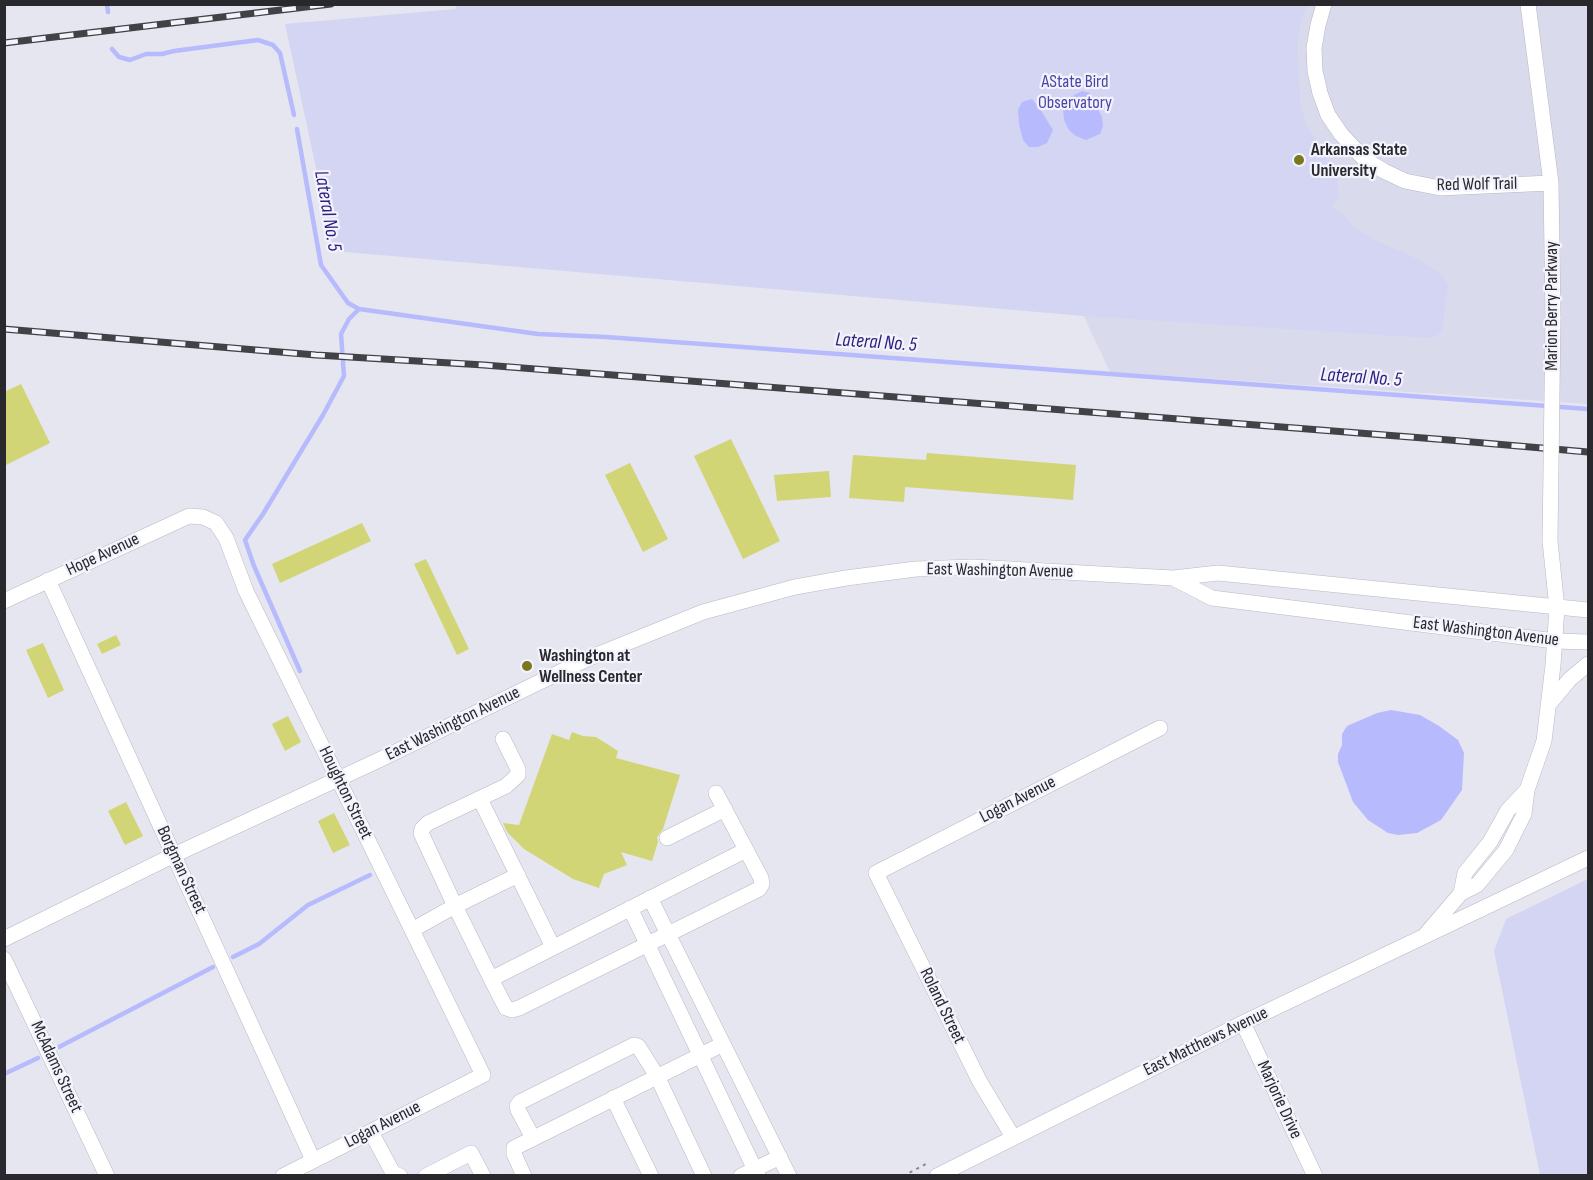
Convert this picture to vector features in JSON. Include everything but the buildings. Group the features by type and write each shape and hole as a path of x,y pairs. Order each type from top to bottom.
{"street":[{"name":"Red Wolf Trail","path":"1324,4 1317,25 1314,48 1315,71 1320,93 1328,115 1341,134 1364,159 1405,181 1440,188 1551,183"},
{"name":"Marion Berry Parkway","path":"1528,4 1551,183 1553,318 1550,541 1557,608"},
{"name":"Hope Avenue","path":"4,601 189,516 203,517"},
{"name":"Houghton Street","path":"203,517 220,527 246,591 483,1075"},
{"name":"East Washington Avenue","path":"4,939 174,855 597,655 703,612 753,597 846,578 916,569 973,567 1173,578 1218,573 1588,610"},
{"name":"East Washington Avenue","path":"1173,578 1212,598 1555,641 1588,642"},
{"name":"Borgman Street","path":"48,580 313,1160"},
{"name":"East Matthews Avenue","path":"937,1176 1243,1023 1423,938 1461,893 1477,885 1506,850 1524,814 1527,790 1544,741 1550,703 1557,608"},
{"path":"1550,703 1570,679 1588,664"},
{"name":"Logan Avenue","path":"876,873 1160,728"},
{"path":"503,739 518,769 518,775 506,786 428,823 421,833 503,1004 512,1010 759,889 762,884 761,878 716,793"},
{"path":"480,799 553,947"},
{"path":"667,838 724,809"},
{"path":"491,979 746,850"},
{"path":"1423,938 1588,858"},
{"name":"Roland Street","path":"876,873 980,1082 1013,1137"},
{"path":"412,930 518,875"},
{"path":"650,898 789,1176"},
{"path":"630,908 701,1056 751,1173 780,1157"},
{"name":"McAdams Street","path":"4,959 107,1176"},
{"path":"682,1015 703,1004"},
{"name":"Marjorie Drive","path":"1243,1023 1316,1176"},
{"path":"524,1176 513,1151 533,1138 723,1044"},
{"path":"533,1138 517,1106 520,1102 634,1045 643,1052 657,1076 704,1176"},
{"name":"Logan Avenue","path":"285,1175 483,1075"},
{"path":"613,1098 651,1176"},
{"path":"371,1131 393,1173 400,1176"},
{"path":"426,1176 471,1153 483,1176"}],"shaded area":[{"name":"Arkansas State University","path":"937,5 1588,5 1588,404 1110,372"}],"green space":[{"name":"AState Bird Observatory","path":"457,4 1307,5 1301,20 1297,46 1300,100 1306,124 1338,175 1338,198 1331,206 1342,213 1354,227 1378,242 1406,253 1439,272 1448,286 1442,330 1436,336 1429,338 1084,316 334,251 285,24 456,9"},
{"path":"1588,879 1588,1175 1540,1175 1494,951 1506,919"}],"water":[{"path":"1082,91 1090,93 1102,117 1103,126 1100,134 1086,140 1069,130 1064,120 1063,108 1065,100"},
{"path":"1032,99 1053,130 1047,143 1038,147 1029,147 1023,140 1019,124 1018,110 1022,102"},
{"path":"1391,710 1420,715 1439,726 1458,740 1464,753 1462,790 1441,820 1417,833 1398,835 1388,833 1368,820 1353,802 1338,762 1342,734 1347,726 1377,713"}],"waterway":[{"name":"Lateral No. 5","path":"107,4 108,12"},
{"name":"Lateral No. 5","path":"112,49 119,57 130,60 146,54 162,54 258,40 273,45 280,53 294,115"},
{"name":"Lateral No. 5","path":"297,129 321,265 348,303 359,309 538,334 606,337 1588,409"},
{"path":"300,671 245,540 323,415 344,376 341,334 349,319 359,309"},
{"path":"233,957 259,944 308,905 370,875"},
{"path":"59,1047 213,967"},
{"path":"4,1074 38,1058"}],"railway":[{"path":"4,43 331,4"},
{"path":"4,329 1588,452"}],"place":[{"name":"Arkansas State University","path":"1299,160"},
{"name":"Washington at Wellness Center","path":"527,666"}]}
